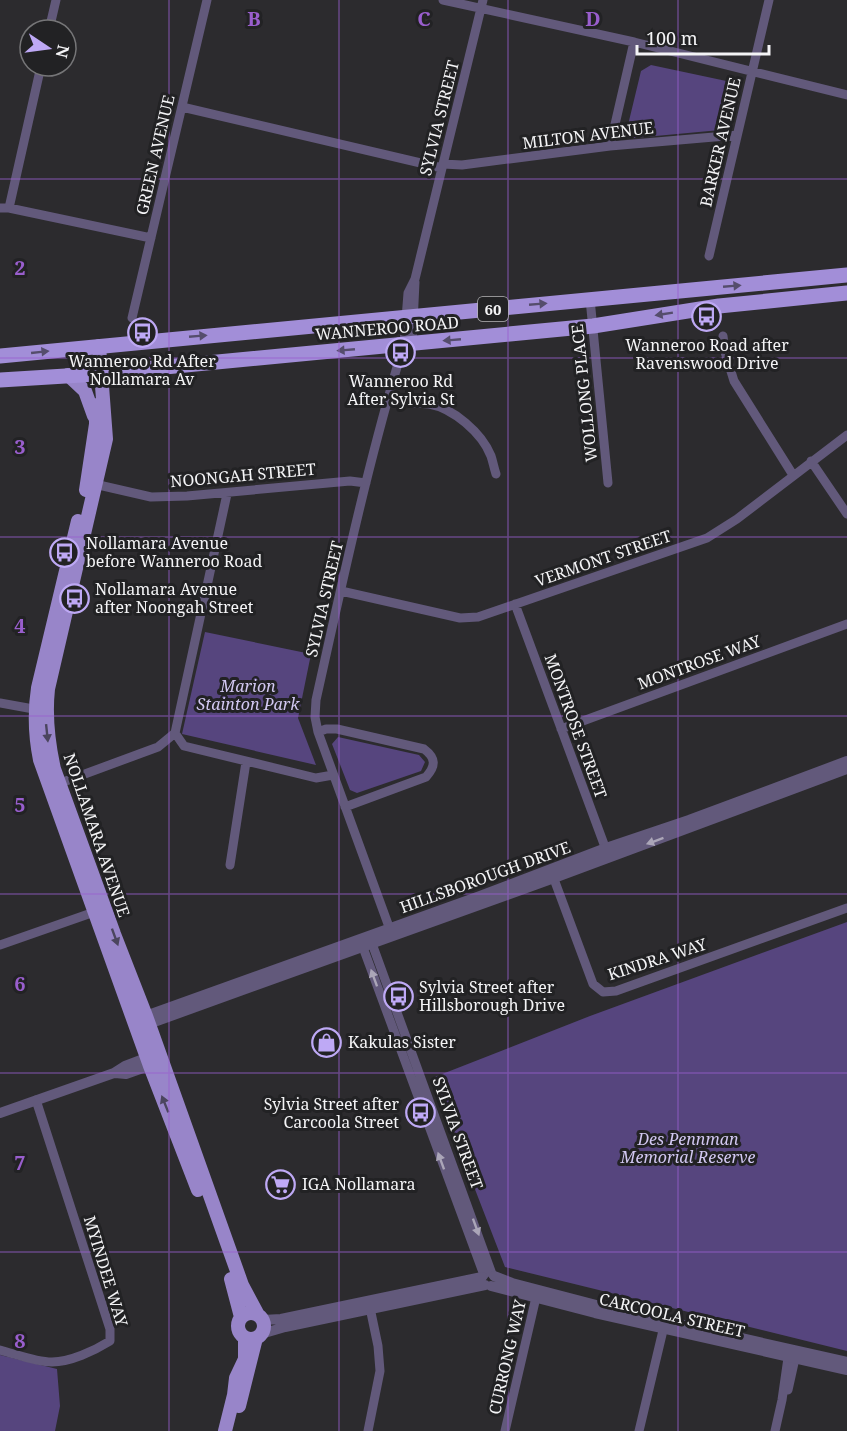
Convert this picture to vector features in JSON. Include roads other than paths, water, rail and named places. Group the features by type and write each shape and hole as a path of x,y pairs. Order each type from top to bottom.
{"highway":[{"name":"WANNEROO ROAD","path":"0,356 847,275"},
{"name":"WANNEROO ROAD","path":"0,380 131,370 592,326 719,306 847,293"}],"main road":[{"name":"NOLLAMARA AVENUE","path":"92,484 98,373 96,346"},
{"path":"105,404 112,382 131,370"},
{"name":"NOLLAMARA AVENUE","path":"98,373 105,404 106,439 92,484 48,689 34,724 40,760 55,785 154,1059 257,1329 240,1334 239,1302 221,1239"},
{"path":"68,375 81,386 88,396 96,424"},
{"path":"233,1431 257,1329 248,1313 241,1317"},
{"path":"225,1431 236,1378 257,1329"}],"street":[{"path":"52,18 56,0"},
{"name":"GREEN AVENUE","path":"132,318 207,0"},
{"path":"443,0 482,4 847,95"},
{"name":"BARKER AVENUE","path":"709,256 769,0"},
{"name":"SYLVIA STREET","path":"408,344 408,293 415,279 482,4"},
{"path":"610,146 634,42"},
{"path":"38,78 4,208 65,218 151,238"},
{"name":"MILTON AVENUE","path":"182,107 442,166 610,146 737,135"},
{"name":"WOLLONG PLACE","path":"590,299 608,483"},
{"path":"723,336 725,352 734,381 793,475"},
{"name":"SYLVIA STREET","path":"391,932 333,775 315,717 316,700 366,483 397,367"},
{"path":"387,399 442,407 455,413 483,443 491,456 496,474"},
{"name":"VERMONT STREET","path":"341,591 460,618 478,617 707,538 737,519 847,435"},
{"path":"811,461 847,514"},
{"name":"NOONGAH STREET","path":"92,484 151,496 227,494 350,481 366,483"},
{"path":"55,785 158,747 175,733 227,494"},
{"name":"MONTROSE STREET","path":"515,604 607,853"},
{"name":"MONTROSE WAY","path":"561,729 847,624"},
{"path":"0,704 40,710"},
{"path":"318,732 337,729 424,749 431,754 434,762 433,770 426,777 345,807"},
{"path":"175,733 184,746 316,778 333,775"},
{"name":"HILLSBOROUGH DRIVE","path":"141,1022 391,932 480,896 552,874 847,760"},
{"path":"230,865 246,762"},
{"name":"HILLSBOROUGH DRIVE","path":"607,853 696,826 847,769"},
{"name":"KINDRA WAY","path":"552,874 593,984 603,992 616,992 847,908"},
{"path":"0,945 99,910"},
{"name":"SYLVIA STREET","path":"366,941 488,1279"},
{"path":"0,1113 114,1073 126,1074 154,1059"},
{"name":"MYINDEE WAY","path":"0,1350 49,1362 63,1361 110,1341 110,1329 36,1100"},
{"name":"CARCOOLA STREET","path":"257,1329 488,1279 508,1292 537,1293 603,1311 792,1353 847,1362"},
{"name":"CURRONG WAY","path":"505,1431 537,1293"},
{"path":"368,1431 380,1371 378,1346 369,1305"},
{"path":"639,1431 664,1324"},
{"path":"775,1431 792,1353"},
{"name":"CARCOOLA STREET","path":"792,1353 847,1370"}],"place":[{"name":"Wanneroo Road after Ravenswood Drive","path":"707,317"},
{"name":"Wanneroo Rd After Nollamara Av","path":"142,333"},
{"name":"Wanneroo Rd After Sylvia St","path":"401,353"},
{"name":"Nollamara Avenue before Wanneroo Road","path":"65,552"},
{"name":"Nollamara Avenue after Noongah Street","path":"74,598"},
{"name":"Sylvia Street after Hillsborough Drive","path":"398,996"},
{"name":"Kakulas Sister","path":"327,1042"},
{"name":"Sylvia Street after Carcoola Street","path":"420,1113"},
{"name":"IGA Nollamara","path":"281,1184"}],"park label":[{"name":"Marion Stainton Park","path":"248,695"},
{"name":"Des Pennman Memorial Reserve","path":"688,1148"}]}
